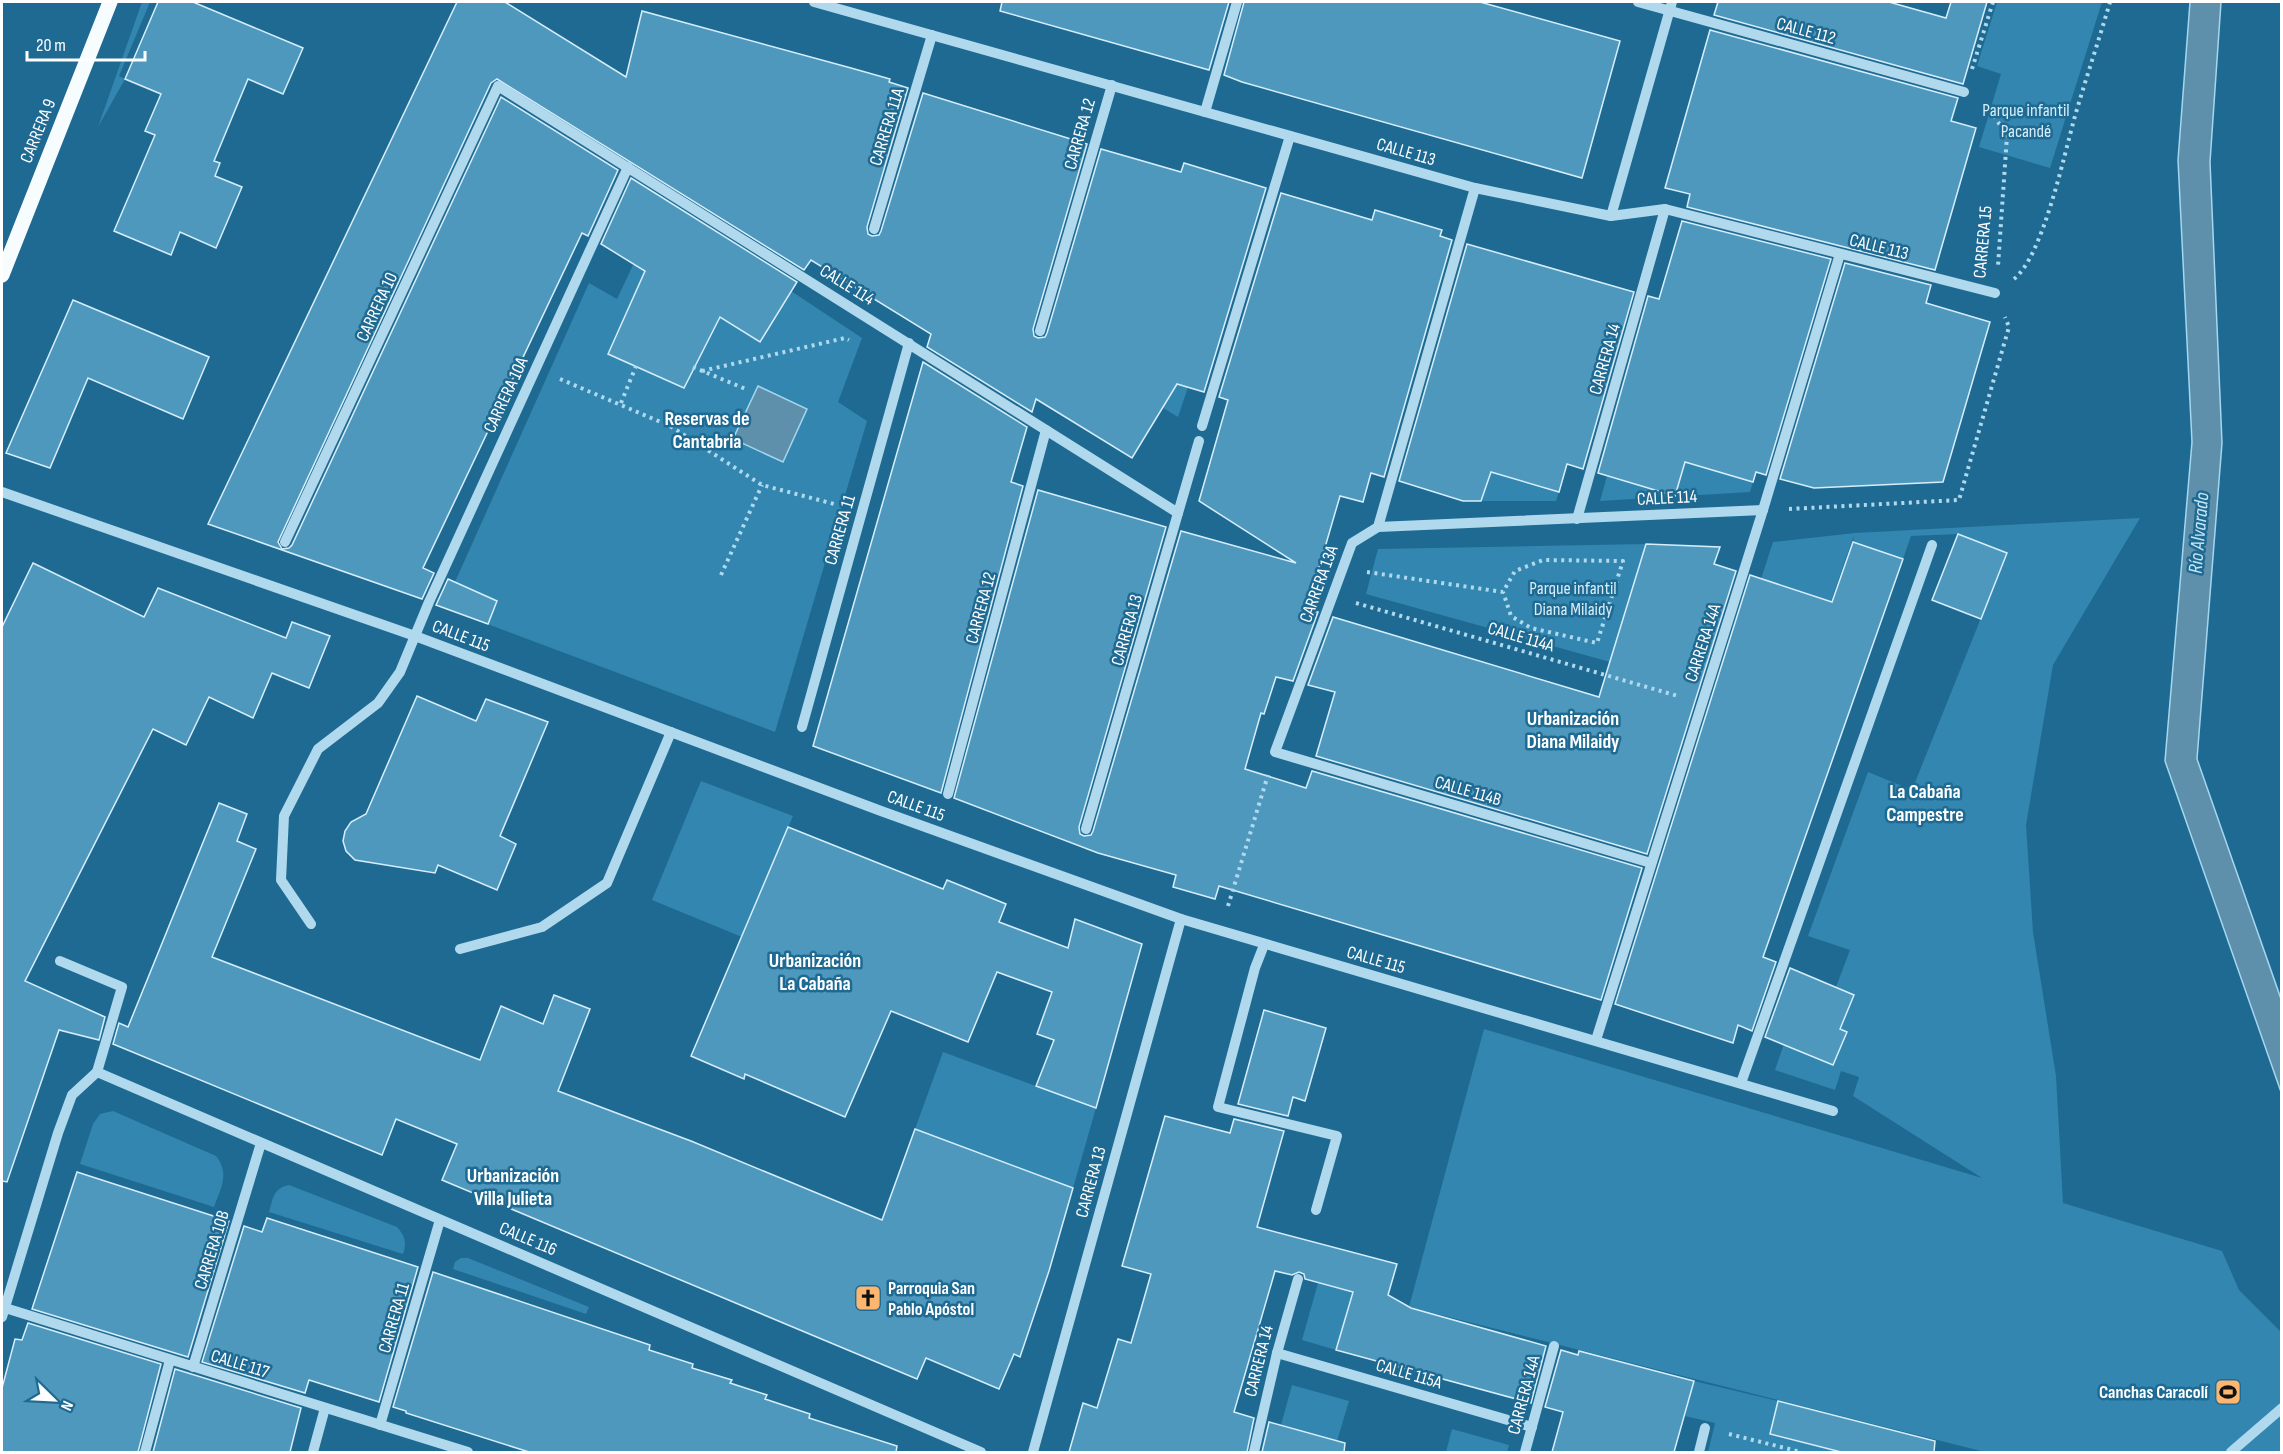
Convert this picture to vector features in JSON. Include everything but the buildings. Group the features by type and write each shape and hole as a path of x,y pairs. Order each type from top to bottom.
{"main road":[{"name":"CARRERA 9","path":"2,275 110,2"}],"street":[{"name":"CALLE 113","path":"814,2 1475,188 1611,216 1665,209 1995,293"},
{"path":"1205,112 1237,2"},
{"name":"CALLE 112","path":"1638,2 1670,6 1964,92"},
{"path":"1611,216 1670,6"},
{"name":"CARRERA 11A","path":"874,229 932,35"},
{"name":"CARRERA 12","path":"1040,331 1112,85"},
{"name":"CALLE 114","path":"498,86 1178,513"},
{"name":"CARRERA 10","path":"285,542 498,86"},
{"path":"1202,426 1290,136"},
{"name":"CARRERA 10A","path":"311,924 280,880 284,816 318,749 378,703 400,672 628,167"},
{"path":"1378,527 1475,188"},
{"name":"CARRERA 14","path":"1577,519 1665,209"},
{"name":"CARRERA 14A","path":"1596,1040 1763,510 1840,254"},
{"name":"CARRERA 11","path":"802,727 909,343"},
{"name":"CARRERA 12","path":"948,794 1046,430"},
{"name":"CARRERA 13","path":"1086,828 1199,441"},
{"name":"CALLE 115","path":"2,492 415,636 870,807 1180,919 1833,1111"},
{"name":"CALLE 114","path":"1378,527 1763,510"},
{"name":"CARRERA 13A","path":"1275,752 1352,543 1378,527"},
{"path":"1741,1083 1932,545"},
{"path":"460,950 542,927 607,883 671,732"},
{"name":"CALLE 114B","path":"1275,752 1651,863"},
{"name":"CARRERA 13","path":"1033,1452 1180,919"},
{"path":"1264,945 1255,969 1218,1107 1337,1136 1316,1210"},
{"path":"2,1311 72,1095 97,1072 122,987 60,961"},
{"name":"CALLE 116","path":"97,1072 981,1452"},
{"name":"CARRERA 10B","path":"193,1367 261,1143"},
{"name":"CARRERA 11","path":"380,1425 440,1220"},
{"name":"CARRERA 14","path":"1254,1452 1277,1353 1298,1279"},
{"name":"CALLE 117","path":"2,1311 468,1452"},
{"name":"CARRERA 14A","path":"1525,1452 1554,1346"},
{"name":"CALLE 115A","path":"1277,1353 1532,1427"},
{"path":"146,1452 170,1360"},
{"path":"313,1452 325,1408"},
{"path":"2232,1452 2282,1408"},
{"path":"1699,1452 1705,1428"}],"path":[{"path":"1964,92 1993,2"},
{"path":"1995,293 2024,272 2048,214 2075,115 2110,2"},
{"name":"CARRERA 15","path":"1763,510 1959,500 2009,327 1995,293 2007,136 1983,98 1964,92"},
{"path":"702,371 845,338 855,343"},
{"path":"621,403 636,366"},
{"path":"693,367 748,390"},
{"path":"536,369 621,403 670,426 762,485 862,512"},
{"path":"722,575 762,485"},
{"path":"1544,560 1623,561 1597,643 1531,627 1511,616 1503,592 1515,571 1544,560"},
{"path":"1343,568 1503,592"},
{"name":"CALLE 114A","path":"1332,596 1702,703"},
{"path":"1220,932 1275,752"},
{"path":"1705,1428 1801,1452"}],"green space":[{"path":"142,2 150,2 119,76 125,79 98,127"},
{"name":"Parque infantil Pacandé","path":"1997,2 2102,2 2050,168 1979,147 2001,74 1977,66"},
{"path":"634,263 791,291 862,338 838,402 867,421 775,732 469,617 462,600 468,588 455,582 589,283 617,299"},
{"path":"1121,366 1188,387 1178,417 1132,389"},
{"path":"1685,462 1753,482 1750,492 1600,501 1607,476 1675,496"},
{"path":"1491,472 1559,492 1556,501 1481,501"},
{"path":"2140,518 2053,665 2026,825 2033,932 2056,1076 2063,1203 2222,1251 2239,1290 2281,1332 2281,1452 1985,1452 1409,1307 1484,1029 1982,1178 1853,1096 1859,1077 1841,1071 1835,1090 1775,1070 1784,1044 1847,1032 1840,1028 1836,987 1850,950 1808,936 1868,772 1912,790 2007,553 1958,534 1911,536 1903,559 1853,542 1854,535 1831,601 1761,579 1773,542 1855,533"},
{"name":"Parque infantil Diana Milaidy","path":"1646,544 1610,662 1366,594 1378,549"},
{"path":"701,781 793,816 742,937 652,900"},
{"path":"943,1052 1096,1108 1073,1188 915,1129"},
{"path":"113,1111 216,1156 223,1169 223,1181 214,1207 80,1164 93,1124 100,1114"},
{"path":"289,1185 397,1227 404,1240 403,1254 269,1212 277,1191"},
{"path":"461,1258 468,1258 589,1307 586,1314 453,1269 455,1262"},
{"path":"1318,1283 1352,1292 1336,1350 1302,1340"},
{"path":"1694,1381 1778,1401 1770,1434 1840,1452 1708,1452 1715,1423 1685,1416"},
{"path":"1292,1385 1349,1401 1337,1441 1281,1425"},
{"path":"1452,1429 1509,1445 1507,1452 1446,1452"}],"water":[{"name":"Río Alvarado","path":"2190,2 2221,2 2210,162 2222,443 2197,759 2281,999 2281,1092 2165,761 2192,442 2178,160"},
{"path":"758,386 807,409 783,462 733,439"}],"place":[{"name":"Parroquia San Pablo Apóstol","path":"868,1298"},
{"name":"Canchas Caracolí","path":"2228,1392"}],"district":[{"name":"Reservas de Cantabria","path":"707,430"},
{"name":"Urbanización Diana Milaidy","path":"1573,730"},
{"name":"La Cabaña Campestre","path":"1925,804"},
{"name":"Urbanización La Cabaña","path":"815,972"},
{"name":"Urbanización Villa Julieta","path":"513,1188"}]}
